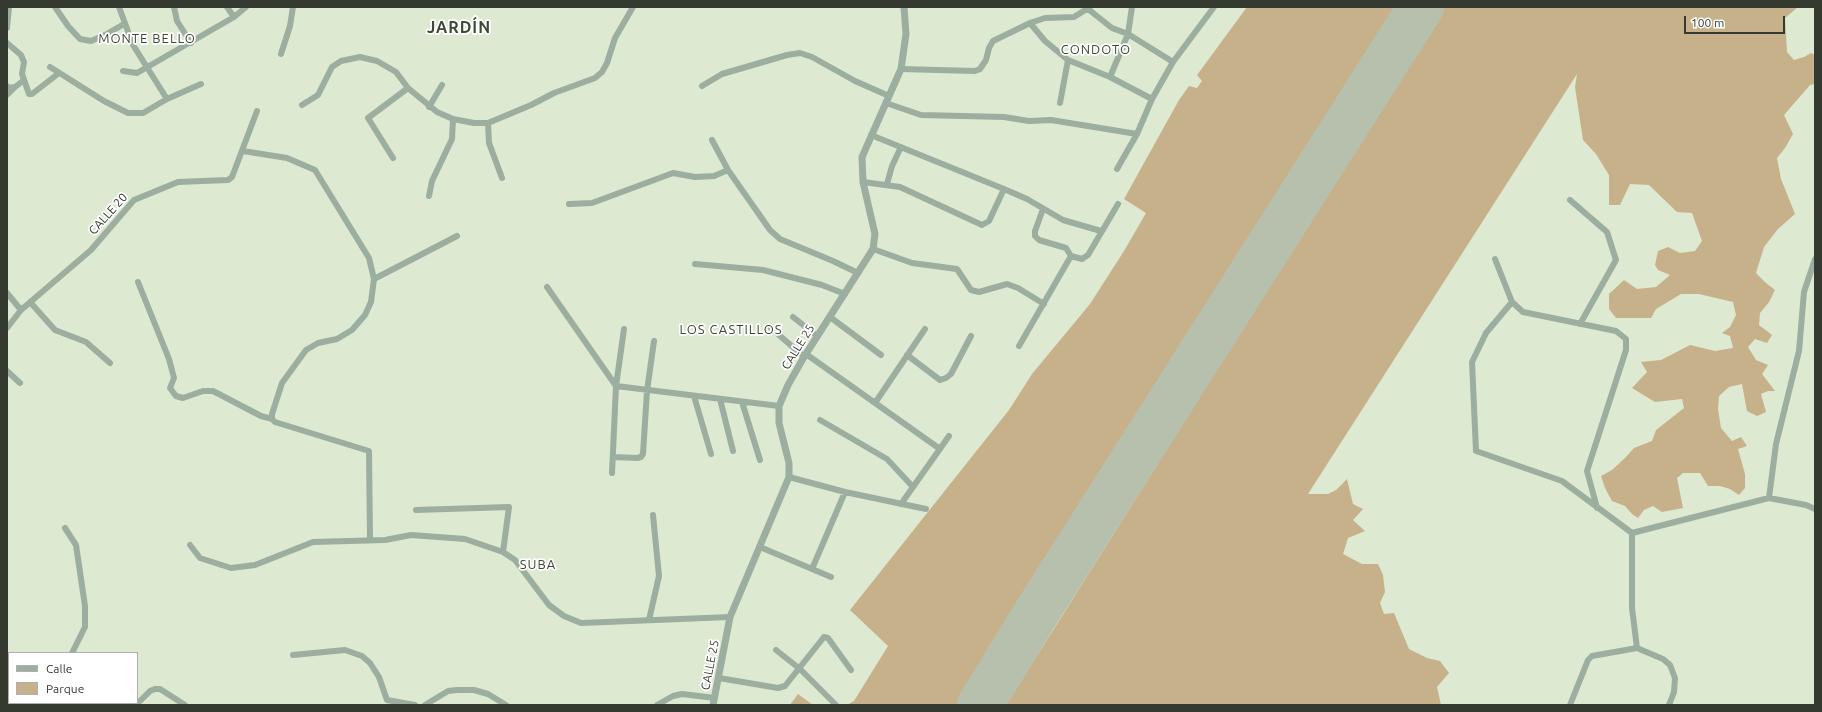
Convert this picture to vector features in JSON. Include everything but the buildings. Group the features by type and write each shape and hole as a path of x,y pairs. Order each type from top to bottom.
{"street":[{"path":"7,28 9,7"},
{"path":"55,7 68,26 80,39 91,41 124,24"},
{"path":"119,7 133,45 167,99"},
{"path":"174,7 177,21 191,43"},
{"path":"227,7 234,17"},
{"path":"123,71 137,73 147,68 234,17 246,7"},
{"path":"281,54 290,26 293,7"},
{"path":"302,104 318,95 332,67 341,61 360,57 377,61 396,72 408,88 429,107 452,119 474,123 488,123 531,105 554,93 595,78 602,72 607,63 615,38 633,7"},
{"name":"CALLE 25","path":"714,702 730,617 789,477 789,463 779,423 779,406 788,385 805,356 873,249 875,234 863,182 862,157 902,69 906,34 904,7"},
{"path":"1110,77 1128,34 1132,7"},
{"path":"1117,169 1137,134 1152,99 1173,62 1214,7"},
{"path":"902,69 975,71 980,69 986,60 989,48 993,42 1030,23 1045,18 1074,17 1089,8 1112,28 1128,34 1173,62"},
{"path":"1030,23 1046,41 1068,60 1110,77 1152,99"},
{"path":"7,43 21,55 24,62 22,74 29,94 32,94 59,72"},
{"path":"702,86 722,74 788,55 800,54 812,57 888,100 921,114 1004,117 1029,121 1051,120 1137,134"},
{"path":"1060,103 1068,60"},
{"path":"50,67 104,101 128,113 143,113 167,99 201,84"},
{"path":"7,86 9,88 15,86 24,80"},
{"path":"429,107 442,85"},
{"path":"7,96 15,86"},
{"path":"393,158 368,118 408,88"},
{"name":"CALLE 20","path":"7,328 21,310 91,250 134,200 178,182 228,180 232,177 257,112"},
{"path":"429,196 432,181 452,140 452,119"},
{"path":"488,123 489,143 502,178"},
{"path":"871,135 1027,199 1063,220 1101,231"},
{"path":"712,140 728,170 770,230 780,239 858,273"},
{"path":"887,184 892,166 901,147"},
{"path":"243,151 287,158 315,170 369,258 374,278 371,302 365,315 352,330 337,340 318,343 306,350 282,383 272,414 272,419"},
{"path":"569,204 592,203 673,172 695,177 714,176 728,170"},
{"path":"863,182 887,184 900,187 982,225 989,222 1004,189"},
{"path":"1570,200 1607,232 1616,260 1580,324"},
{"path":"1043,209 1035,231 1035,236 1039,240 1066,248 1071,256 1082,259 1086,258 1118,204"},
{"path":"374,278 457,236"},
{"path":"873,249 912,263 957,269 971,290 979,292 1007,284 1018,288 1044,304"},
{"path":"1019,346 1071,256"},
{"path":"1495,259 1512,302 1523,312 1616,331 1626,339 1626,350 1587,471 1597,508"},
{"path":"1769,498 1776,444 1799,351 1804,292 1815,259"},
{"path":"695,264 763,270 822,285 845,294"},
{"path":"138,282 169,359 174,378 170,388 176,396 183,398 203,391 213,391 261,416 272,419 275,422 369,451 370,539"},
{"path":"547,287 616,386 779,406"},
{"path":"7,293 21,310"},
{"path":"30,302 55,330 86,342 110,363"},
{"path":"1512,302 1486,333 1472,362 1476,451 1562,481 1632,533 1769,498 1806,505 1815,509"},
{"path":"793,317 817,336"},
{"path":"830,317 881,355"},
{"path":"770,327 805,356 940,449"},
{"path":"612,473 616,386 624,329"},
{"path":"875,403 925,330"},
{"path":"907,355 940,380 951,374 971,336"},
{"path":"613,457 637,458 641,457 643,454 647,391 654,341"},
{"path":"7,371 20,383"},
{"path":"694,396 711,454"},
{"path":"720,399 734,451"},
{"path":"742,402 760,460"},
{"path":"820,420 887,459 912,487"},
{"path":"901,504 949,436"},
{"path":"789,477 844,492 926,509"},
{"path":"812,569 844,492"},
{"path":"416,510 509,507 503,552"},
{"path":"649,620 659,576 652,515"},
{"path":"65,528 76,545 85,606 85,627 74,652"},
{"path":"1632,533 1632,608 1637,648"},
{"path":"190,545 200,558 231,568 255,565 313,542 370,539 385,540 411,535 465,539 503,552 515,560 549,605 564,616 582,623 730,617"},
{"path":"760,547 831,577"},
{"path":"719,678 782,688 800,669 826,637 851,670"},
{"path":"1570,705 1588,660 1592,656 1637,648 1663,659 1670,665 1675,678 1674,692 1669,705"},
{"path":"293,655 345,650 362,656 370,663 379,677 387,703 415,705"},
{"path":"776,650 800,669 836,705"},
{"path":"138,703 150,691 160,689 185,705"},
{"path":"425,705 448,691 474,690 488,694 506,705"},
{"path":"657,705 673,696 682,694 714,702"}],"green space":[{"path":"1247,7 1402,7 966,705 847,705 854,701 888,646 850,610 1009,410 1032,374 1090,304 1146,213 1124,199 1179,100 1189,86 1197,88 1202,81 1197,75"},
{"path":"1445,7 1798,7 1785,18 1787,52 1794,60 1811,53 1815,55 1815,84 1810,85 1784,115 1793,134 1777,158 1781,179 1795,214 1778,229 1764,247 1756,273 1775,290 1769,302 1760,313 1759,325 1772,335 1767,343 1755,339 1748,347 1756,360 1768,365 1762,374 1775,391 1768,391 1761,394 1766,412 1757,416 1747,411 1742,384 1729,387 1719,396 1718,409 1721,428 1732,441 1741,437 1747,446 1738,449 1745,474 1745,488 1739,495 1730,489 1720,486 1708,486 1700,473 1683,473 1677,478 1683,508 1662,512 1653,506 1644,510 1638,518 1625,506 1612,501 1605,488 1601,476 1612,470 1634,448 1652,441 1656,430 1684,408 1682,399 1655,402 1632,388 1647,372 1641,362 1661,360 1690,345 1715,351 1733,348 1730,336 1722,333 1730,327 1736,315 1733,302 1699,294 1681,294 1656,309 1651,318 1616,318 1609,309 1609,294 1624,280 1637,289 1656,287 1670,275 1658,270 1655,265 1658,251 1668,247 1680,253 1695,251 1702,241 1692,213 1677,212 1649,185 1630,184 1620,205 1609,205 1609,175 1596,154 1583,140 1575,87 1577,74 1308,494 1328,494 1336,490 1347,479 1353,504 1363,509 1353,520 1365,531 1348,538 1343,554 1362,564 1378,564 1383,575 1385,592 1380,603 1384,614 1394,613 1409,649 1427,658 1440,661 1449,673 1437,687 1441,705 1006,705"},
{"path":"798,694 813,705 790,705"}],"runway":[{"path":"980,705 1035,615 1421,7"}],"district":[{"name":"JARDÍN","path":"459,28"},
{"name":"MONTE BELLO","path":"147,39"},
{"name":"CONDOTO","path":"1096,50"},
{"name":"LOS CASTILLOS","path":"731,330"},
{"name":"SUBA","path":"538,565"}]}
